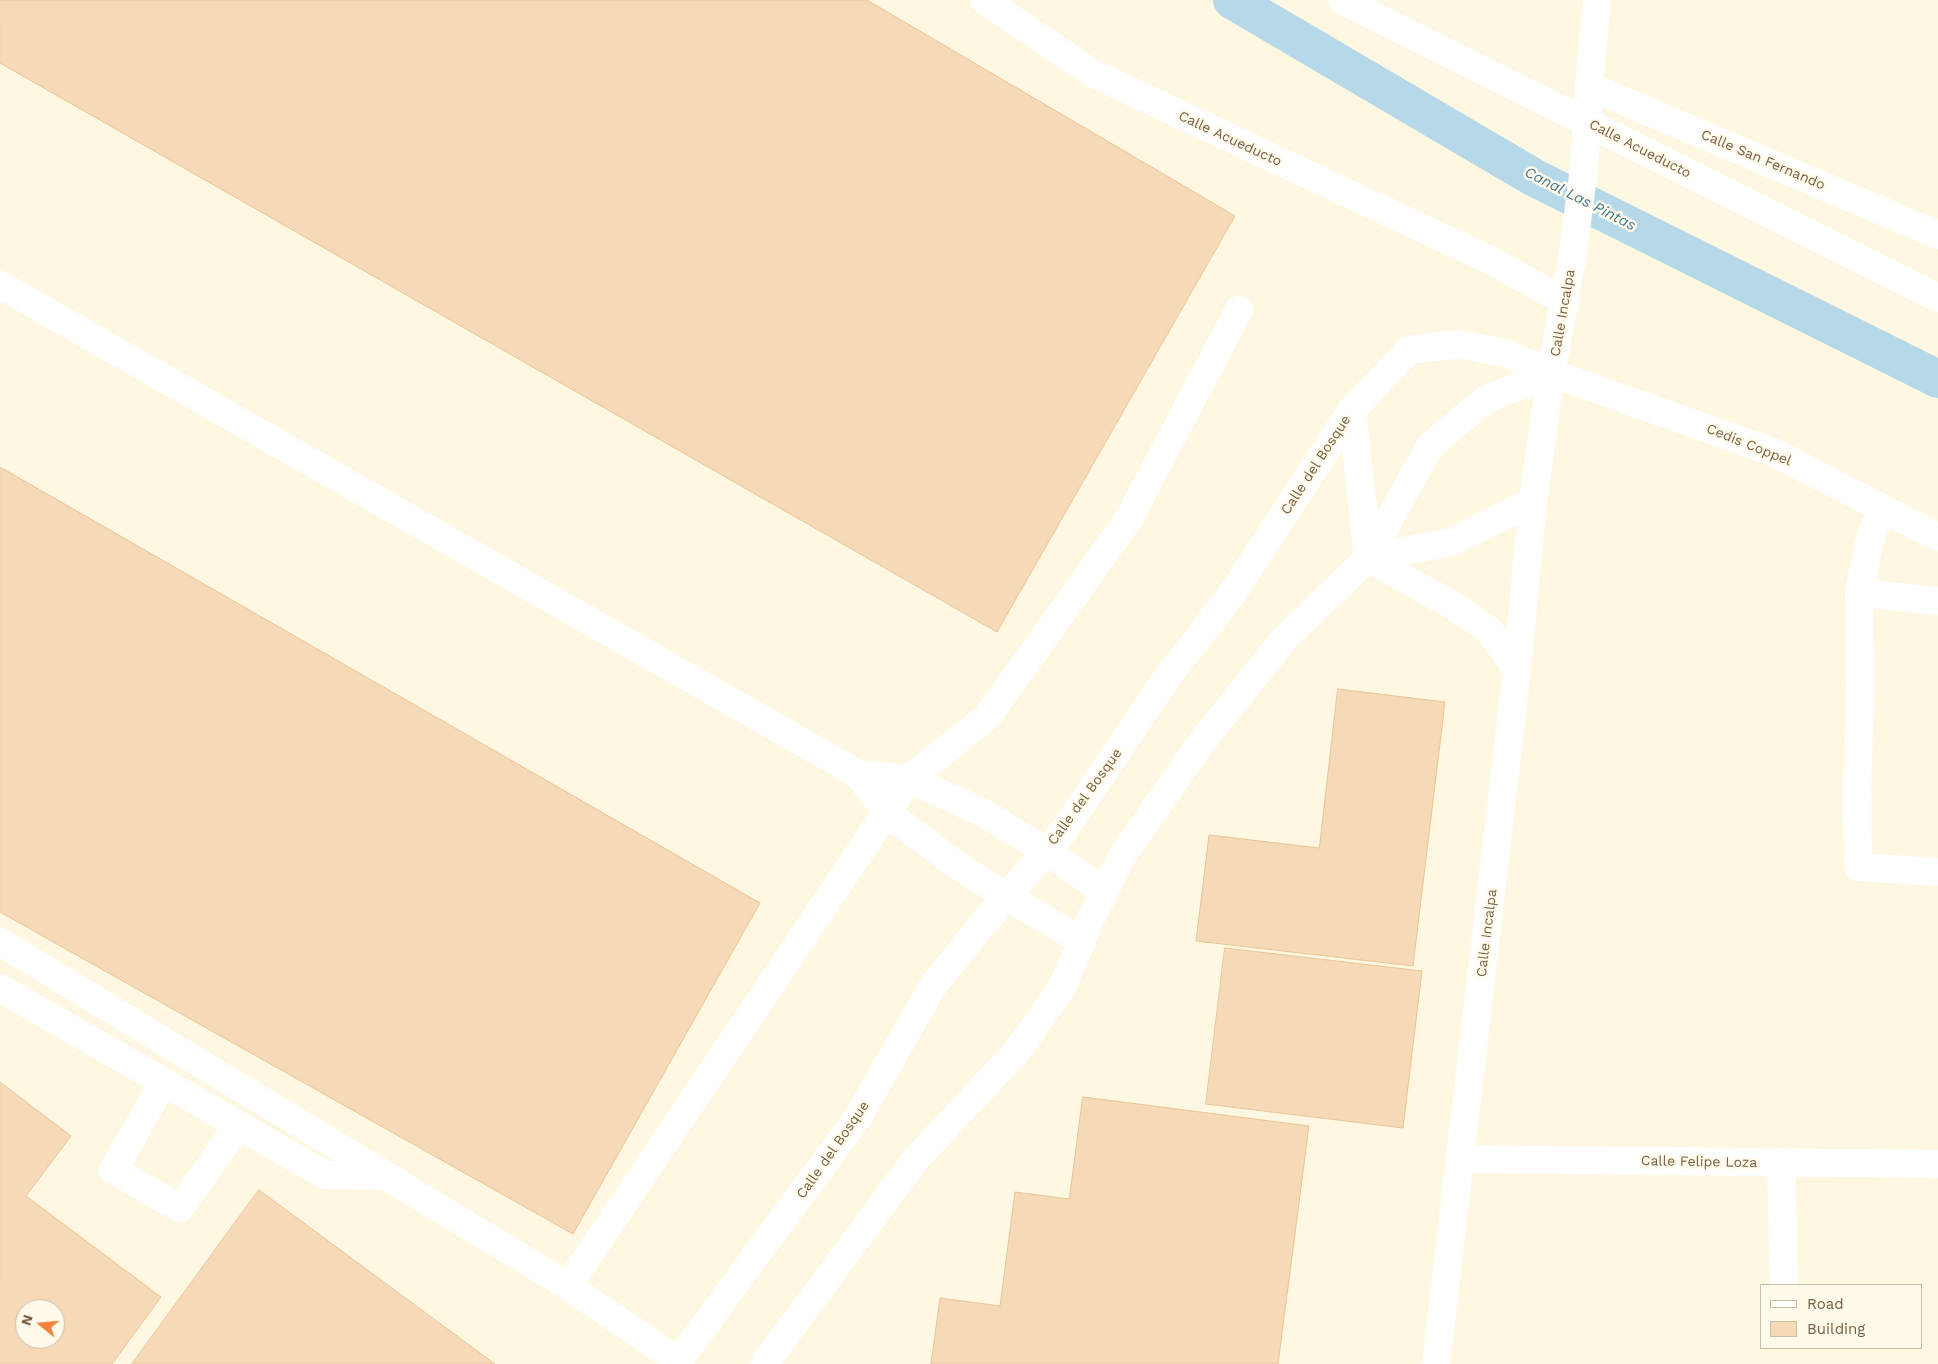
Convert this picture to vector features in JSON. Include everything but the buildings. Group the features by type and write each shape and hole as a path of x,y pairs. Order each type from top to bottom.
{"street":[{"name":"Calle Acueducto","path":"984,0 1092,74 1492,261 1566,302"},
{"name":"Calle Acueducto","path":"1342,0 1938,298"},
{"name":"Calle Incalpa","path":"1436,1364 1518,669 1533,501 1551,374 1574,253 1584,168 1586,122 1597,0"},
{"name":"Calle San Fernando","path":"1589,86 1938,235"},
{"path":"0,285 858,774 886,812 954,863 1082,941"},
{"path":"568,1286 909,779 987,717 1128,520 1239,310"},
{"name":"Calle del Bosque","path":"677,1362 858,1118 933,986 1065,829 1166,679 1230,597 1352,410 1409,350 1458,344 1505,353 1551,374"},
{"path":"764,1364 916,1159 1018,1050 1064,986 1082,941 1124,853 1200,743 1286,637 1368,558 1430,446 1485,400 1551,374"},
{"name":"Cedis Coppel","path":"1551,374 1773,452 1938,537"},
{"path":"1352,410 1368,558"},
{"path":"1368,558 1452,542 1533,501"},
{"path":"1882,508 1870,539 1859,594 1858,867 1938,872"},
{"path":"1368,558 1454,606 1489,630 1518,669"},
{"path":"1859,594 1938,600"},
{"path":"858,774 909,779 984,813 1046,851 1105,892"},
{"path":"0,942 568,1286 677,1362"},
{"path":"0,988 325,1175 387,1176"},
{"path":"164,1082 114,1170 180,1208 239,1125"},
{"name":"Calle Felipe Loza","path":"1461,1159 1938,1164"},
{"path":"1781,1162 1784,1284"}],"waterway":[{"name":"Canal Las Pintas","path":"1232,0 1533,177 1938,379"}]}
